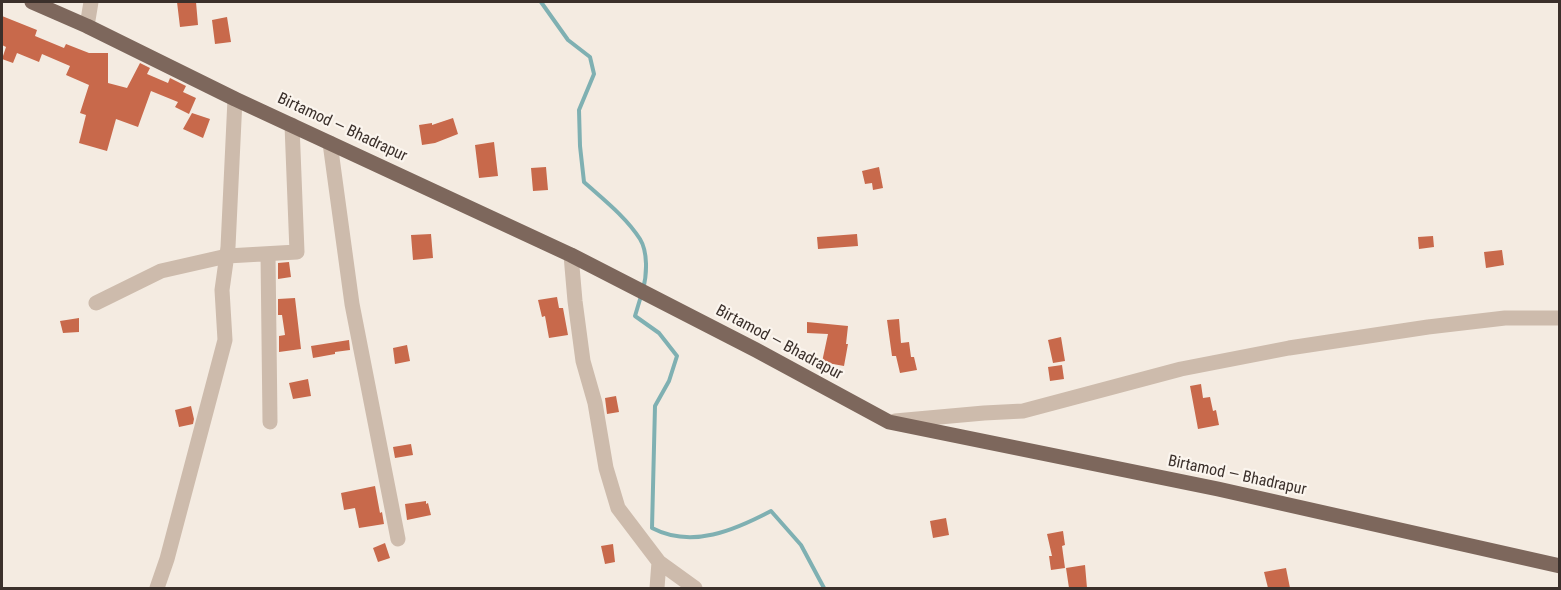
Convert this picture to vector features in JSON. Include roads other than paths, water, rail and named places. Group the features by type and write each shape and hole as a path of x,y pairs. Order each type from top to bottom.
{"main road":[{"name":"Birtamod — Bhadrapur","path":"32,2 571,255 890,422 1218,489 1560,566"}],"street":[{"path":"87,26 91,2"},
{"path":"158,588 168,560 225,340 222,290 227,256 235,99"},
{"path":"96,303 161,271 227,256 297,252 292,125"},
{"path":"330,143 352,304 398,539"},
{"path":"268,254 270,422"},
{"path":"571,255 583,361 595,403 606,468 618,508 660,562 695,588"},
{"path":"890,422 1023,411 1181,369 1289,348 1494,320 1560,318"},
{"path":"657,588 660,562"}],"waterway":[{"path":"541,2 568,40 590,57 594,74 579,110 584,182 621,216 643,244 646,264 643,289"},
{"path":"641,296 635,316 659,333 677,356 669,381 655,406 652,528 682,537 698,537 743,525 771,511 801,545 824,588"}]}
